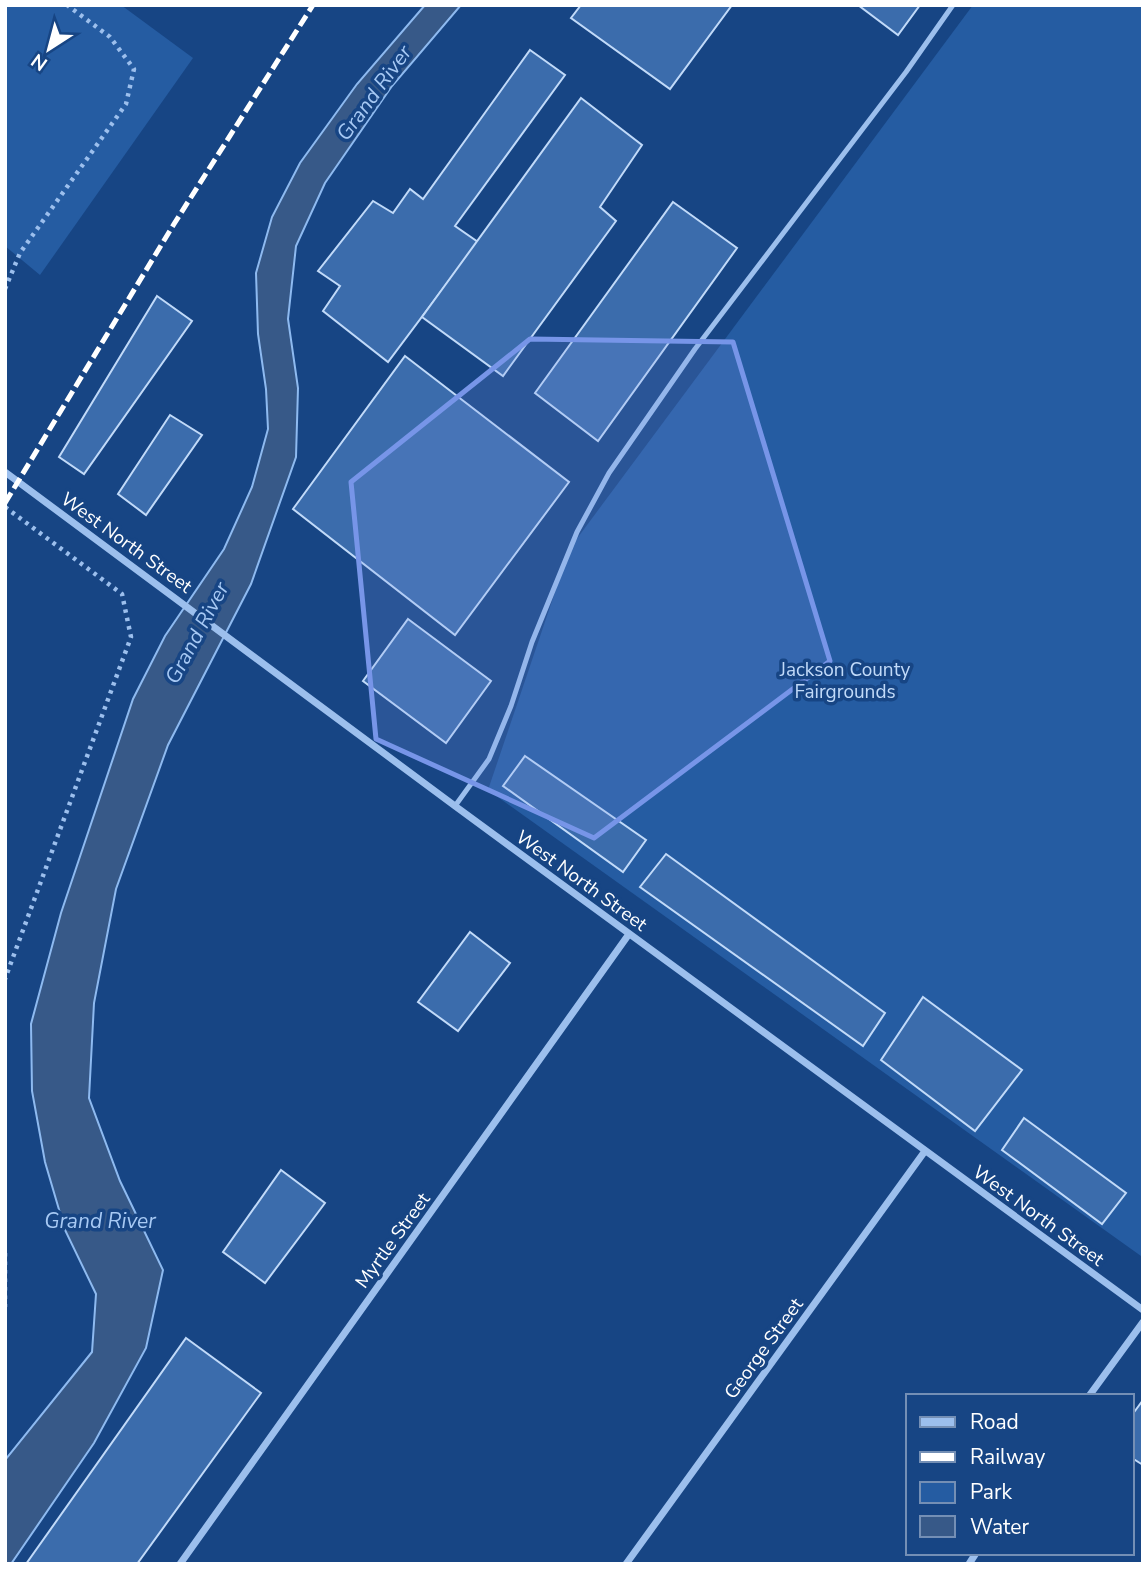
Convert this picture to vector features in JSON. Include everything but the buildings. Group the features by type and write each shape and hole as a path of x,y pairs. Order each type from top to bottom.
{"street":[{"name":"West North Street","path":"5,472 455,806 1143,1310"},
{"name":"Myrtle Street","path":"180,1564 629,933"},
{"name":"George Street","path":"626,1564 925,1151"},
{"path":"1090,1394 1143,1322"}],"lane":[{"path":"455,806 489,759 512,706 532,642 577,532 609,473 695,349 906,72 953,5"}],"path":[{"path":"5,289 20,253 125,104 134,69 110,37 68,5"},
{"path":"5,507 122,594 131,637 5,979"},
{"path":"5,1253 5,1307"}],"highlighted area":[{"path":"530,339 733,342 830,661 594,838 376,739 351,482"}],"green space":[{"path":"5,5 121,5 193,58 40,275 5,246"},
{"name":"Jackson County Fairgrounds","path":"973,5 1143,5 1141,1256 488,790 570,548"}],"water":[{"name":"Grand River","path":"425,5 461,5 392,86 325,183 296,246 288,319 298,388 296,457 251,584 168,745 116,889 94,1003 89,1098 120,1181 163,1270 146,1348 94,1443 11,1564 5,1564 5,1460 92,1352 96,1294 65,1230 45,1162 32,1091 31,1024 61,913 133,699 165,636 224,549 252,487 268,429 266,389 258,334 256,273 272,217 300,163 357,84"}],"railway":[{"path":"5,503 174,224 313,5"}]}
